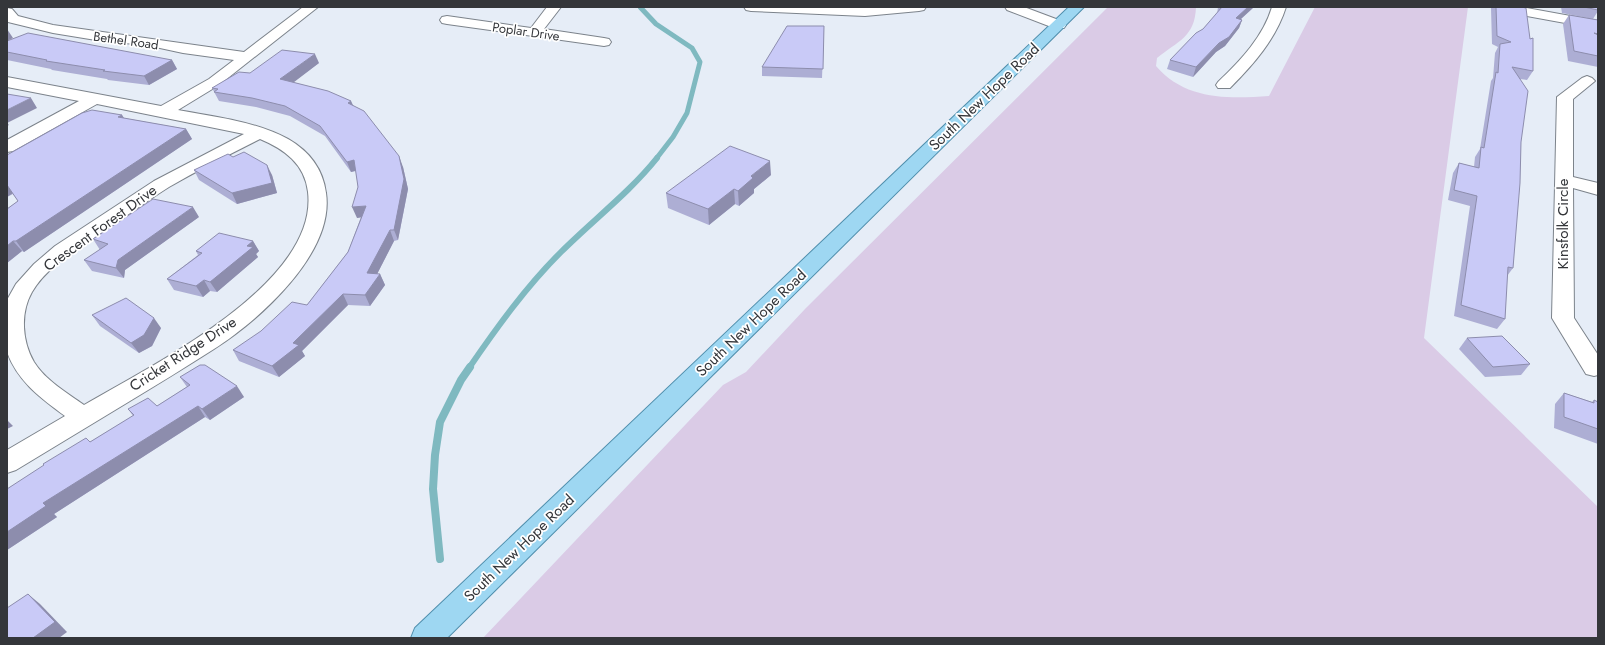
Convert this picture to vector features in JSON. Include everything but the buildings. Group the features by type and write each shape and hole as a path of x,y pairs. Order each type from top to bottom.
{"main road":[{"name":"South New Hope Road","path":"426,638 1077,7"}],"street":[{"name":"Bethel Road","path":"10,7 7,11 13,19 53,29 102,37 146,41 183,49 248,57"},
{"path":"162,112 214,82 311,7"},
{"path":"535,32 554,7"},
{"path":"751,7 865,12 919,7"},
{"path":"1012,7 1059,25"},
{"path":"1224,85 1241,68 1261,42 1277,16 1279,7"},
{"path":"1499,7 1598,24"},
{"name":"Poplar Drive","path":"447,20 604,42"},
{"path":"26,39 40,32"},
{"name":"Kinsfolk Circle","path":"1587,81 1565,97 1563,180 1563,318 1594,368"},
{"name":"Cricket Ridge Drive","path":"7,82 227,124 259,133 296,152 305,162 316,184 319,197 318,213 299,257 283,277 237,321 207,343 7,463"},
{"path":"7,147 94,99"},
{"name":"Crescent Forest Drive","path":"83,417 38,382 25,367 12,330 13,316 18,300 25,288 33,277 54,257 148,193 179,174 259,133"},
{"path":"1563,180 1598,189"}],"shaded area":[{"path":"1108,7 1196,7 1195,17 1189,32 1157,58 1156,66 1180,85 1194,91 1208,95 1238,97 1269,96 1315,7 1468,7 1424,338 1598,507 1598,638 483,638 723,385 746,372 805,309"}],"waterway":[{"path":"640,7 656,24 692,48 700,62 687,113 673,137 656,159"},
{"path":"469,368 524,293 548,265 573,240 623,195 657,158"},
{"path":"440,559 433,489 435,455 440,422 461,380 470,367"}]}
